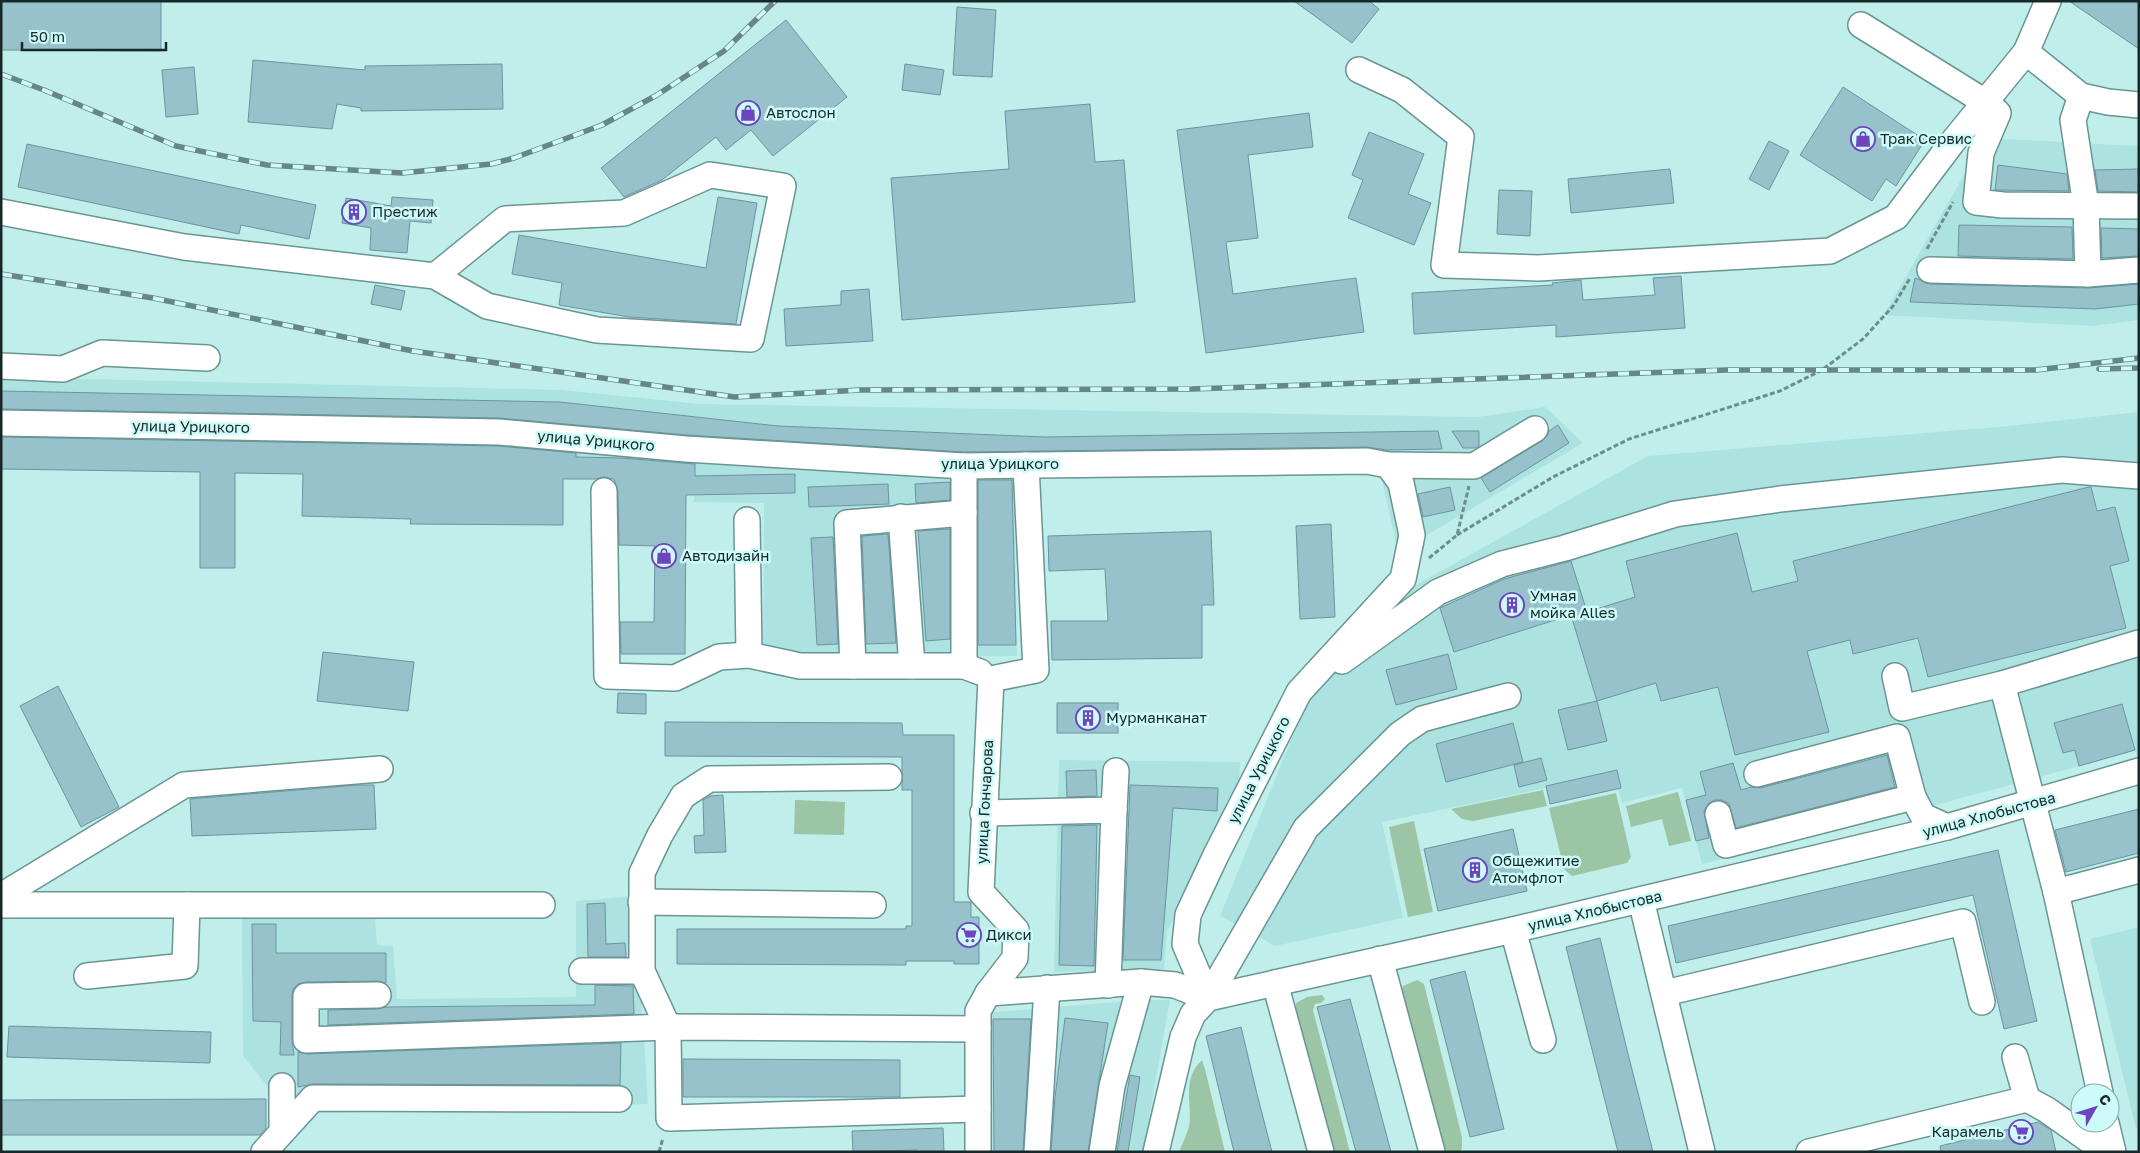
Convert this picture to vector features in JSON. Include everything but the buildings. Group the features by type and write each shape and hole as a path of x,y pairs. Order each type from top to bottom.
{"street":[{"path":"1359,70 1402,90 1461,137 1444,266 1538,268 1830,251 1896,217 2026,52 2048,1"},
{"path":"1861,24 1985,102 1998,113 1982,153 1976,202 2003,205 2139,206"},
{"path":"2026,52 2080,96 2108,102 2139,105"},
{"path":"2080,96 2073,120 2086,206 2088,274"},
{"path":"1,212 184,247 435,276 487,306 597,330 751,338 783,186 710,175 624,213 505,219 435,276"},
{"path":"1922,265 2088,274 2139,270"},
{"path":"1,366 63,370 102,353 207,358"},
{"name":"улица Урицкого","path":"1,423 499,432 686,449 964,466 1367,461 1388,465 1474,466"},
{"path":"1474,466 1535,429"},
{"path":"604,491 606,676 675,678 719,657 749,655 800,666 964,666 991,679 1036,670 1026,465"},
{"path":"1388,465 1401,483 1412,535 1403,579"},
{"path":"964,466 964,666"},
{"path":"1299,692 1438,592 1502,564 1565,548 1675,514 1780,499 2062,470 2139,476"},
{"path":"853,666 847,523 964,513"},
{"path":"901,518 912,666"},
{"path":"747,520 749,655"},
{"name":"улица Урицкого","path":"1208,998 1185,944 1188,915 1216,855 1299,692 1403,579"},
{"path":"1895,676 1902,708 2002,684 2139,643"},
{"name":"улица Гончарова","path":"978,1152 978,1011 988,993 1015,958 1016,930 980,892 991,679"},
{"path":"2002,684 2056,892 2098,1083"},
{"path":"1156,1152 1183,1037 1193,1014 1208,998 1306,828 1393,740 1422,719 1508,696"},
{"path":"1757,774 1897,737 1913,797 1923,816 1947,827"},
{"path":"1,896 184,785 380,769"},
{"path":"1108,985 1116,770"},
{"name":"улица Хлобыстова","path":"1208,998 1513,930 1947,827 2139,771"},
{"path":"889,777 709,780 683,796 660,835 642,874 642,971 668,1027 669,1118 978,1109"},
{"path":"1718,814 1726,845 1913,797"},
{"path":"983,813 1114,810"},
{"path":"1819,822 1826,856"},
{"path":"1759,838 1766,870"},
{"path":"2056,892 2139,870"},
{"path":"1641,900 1702,1152"},
{"path":"641,902 873,905"},
{"path":"1,905 542,904"},
{"path":"87,976 185,966 186,905"},
{"path":"1665,993 1963,922 1982,1002"},
{"path":"1513,930 1543,1040"},
{"path":"1380,959 1432,1152"},
{"path":"582,971 642,971"},
{"path":"988,993 1141,982 1176,985 1208,998"},
{"path":"1102,1152 1112,1086 1141,982"},
{"path":"1275,983 1321,1152"},
{"path":"1037,1152 1047,988"},
{"path":"378,995 306,996 306,1040 668,1027 978,1029"},
{"path":"2015,1057 2027,1098 2106,1152"},
{"path":"282,1086 282,1132"},
{"path":"264,1152 313,1098 619,1099"},
{"path":"1809,1152 2027,1098"},
{"path":"2108,1133 2113,1152"}],"path":[{"path":"1403,579 1457,535 1553,477 1629,439 1780,391 1822,370 1862,339 1894,305 1922,265 1957,195"},
{"path":"1457,535 1474,466"}],"shaded area":[{"path":"1985,138 2139,146 2139,320 2092,326 1884,315"},
{"path":"1,377 562,390 700,404 1478,417 1545,407 1583,443 1398,552 1380,470 1014,470 1017,656 763,657 764,503 693,502 695,480 1,469"},
{"path":"2139,412 2139,750 1925,808 1702,864 1682,788 1622,803 1618,789 1550,804 1546,788 1382,822 1403,918 1275,946 1220,916 1307,700 1412,587 1648,456 2008,426"},
{"path":"1059,760 1240,762 1239,792 1167,931 1164,969 1054,972"},
{"path":"635,896 648,1104 290,1114 243,1056 242,917 375,918 377,945 393,946 397,999 576,997 576,901"},
{"path":"2139,927 2139,1128 2136,1129 2090,939"},
{"path":"1138,1000 1170,1000 1143,1152 987,1152 986,1013"}],"green space":[{"path":"1543,790 1547,806 1473,821 1462,819 1451,809"},
{"path":"1678,792 1691,841 1669,846 1662,819 1631,827 1626,806"},
{"path":"1616,793 1631,857 1627,863 1572,876 1564,869 1549,808"},
{"path":"795,800 845,802 844,835 794,834"},
{"path":"1414,821 1433,912 1408,917 1389,827"},
{"path":"1417,980 1424,984 1462,1137 1460,1152 1441,1152 1398,996 1403,986"},
{"path":"1322,995 1325,999 1321,1003 1315,1004 1313,1010 1350,1152 1327,1152 1296,1019 1296,1003 1307,997"},
{"path":"1202,1060 1225,1152 1179,1152 1190,1122 1190,1080 1196,1066"}],"railway":[{"path":"1,74 44,90 176,146 267,165 402,173 491,164 514,158 602,125 657,95 724,51 775,1"},
{"path":"1,274 153,298 413,351 735,397 860,390 1192,389 1727,370 2036,370 2139,358"},
{"path":"2099,369 2139,368"}],"place":[{"name":"Автослон","path":"748,113"},
{"name":"Трак Сервис","path":"1863,139"},
{"name":"Престиж","path":"354,212"},
{"name":"Автодизайн","path":"664,556"},
{"name":"Умная мойка Alles","path":"1512,605"},
{"name":"Мурманканат","path":"1088,718"},
{"name":"Общежитие Атомфлот","path":"1475,870"},
{"name":"Дикси","path":"969,935"},
{"name":"Карамель","path":"2021,1132"}]}
